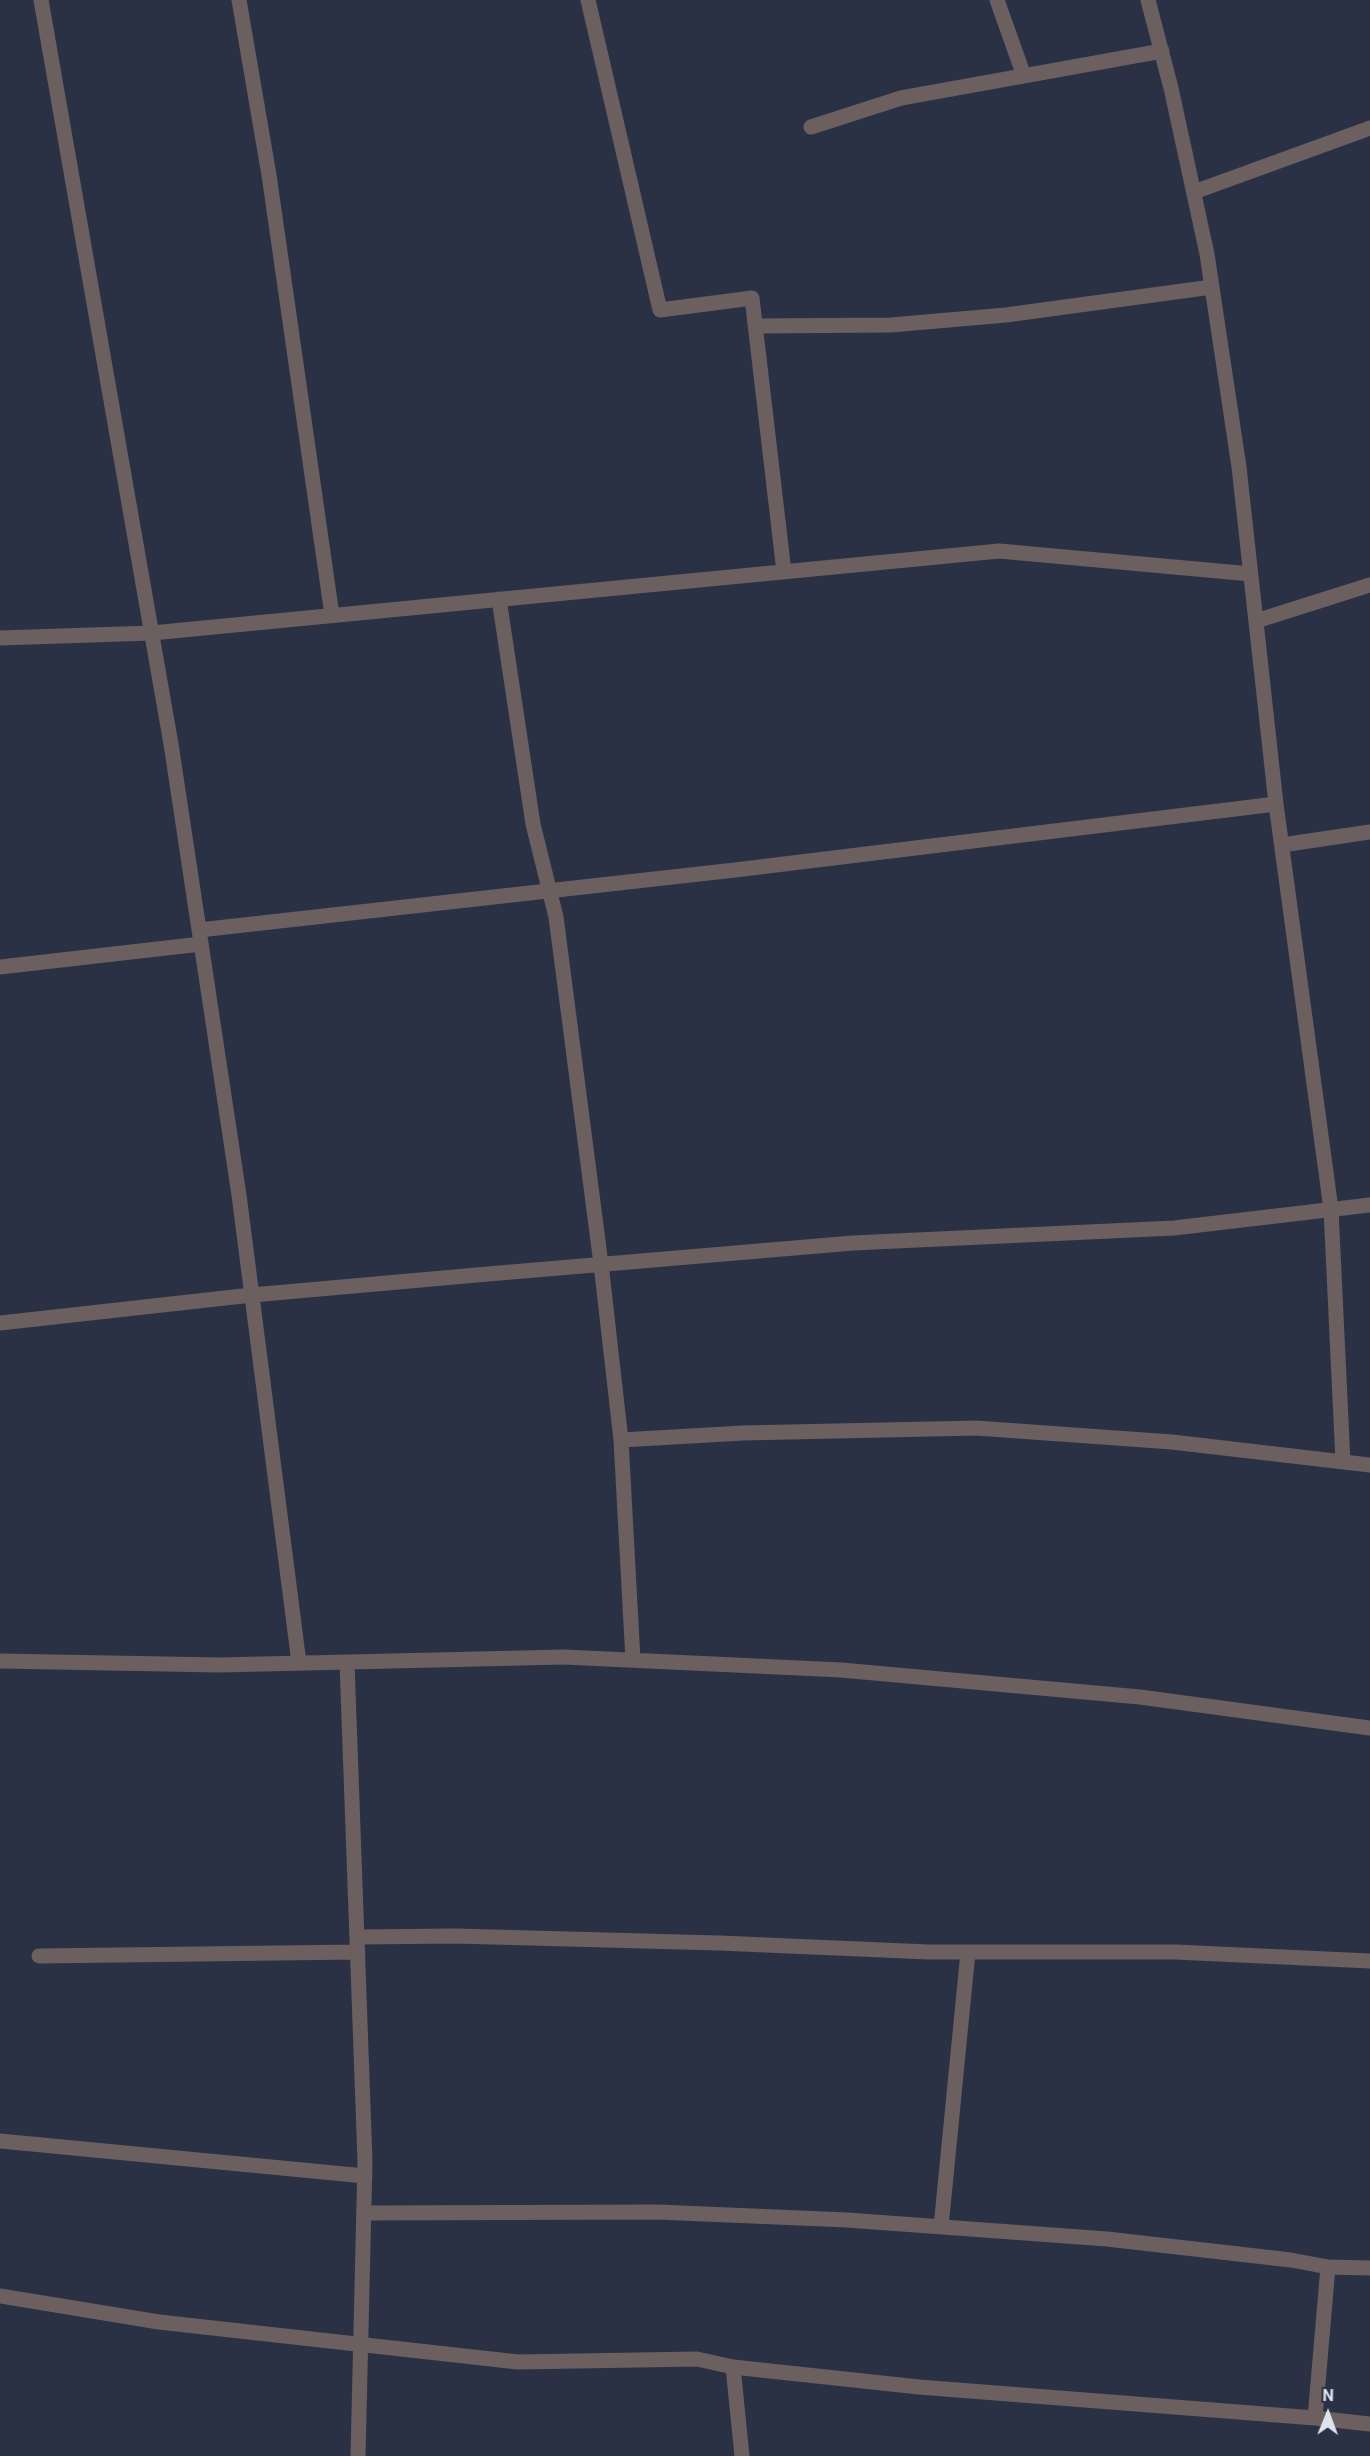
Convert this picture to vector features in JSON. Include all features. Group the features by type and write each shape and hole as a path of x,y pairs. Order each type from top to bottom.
{"street":[{"path":"41,0 171,744 252,1295 299,1663"},
{"path":"239,0 269,175 332,615"},
{"path":"588,0 660,310 752,298 784,572"},
{"path":"997,0 1024,76"},
{"path":"1148,0 1194,192 1212,287 1239,467 1276,804 1331,1209 1344,1462"},
{"path":"811,127 901,98 1162,51"},
{"path":"1194,192 1370,128"},
{"path":"757,326 903,324 1006,315 1212,287"},
{"path":"0,638 152,633 999,551 1251,573"},
{"path":"1256,621 1370,585"},
{"path":"499,599 533,824 556,917 601,1264 621,1440 633,1660"},
{"path":"0,967 200,937 549,891 1276,804"},
{"path":"1282,845 1370,832"},
{"path":"0,1323 252,1295 601,1264 853,1243 1174,1228 1370,1205"},
{"path":"621,1440 742,1433 976,1428 1172,1442 1370,1465"},
{"path":"0,1661 219,1665 564,1657 841,1670 1140,1697 1370,1728"},
{"path":"346,1662 365,2176 358,2456"},
{"path":"39,1956 358,1945 455,1936 719,1943 929,1952 1175,1952 1370,1961"},
{"path":"941,2227 968,1952"},
{"path":"0,2141 365,2176"},
{"path":"364,2213 658,2212 941,2227 1107,2239 1291,2260 1328,2267 1370,2268"},
{"path":"1315,2418 1328,2267"},
{"path":"0,2296 159,2322 518,2362 697,2360 733,2367 919,2387 1370,2424"},
{"path":"733,2367 742,2456"}]}
